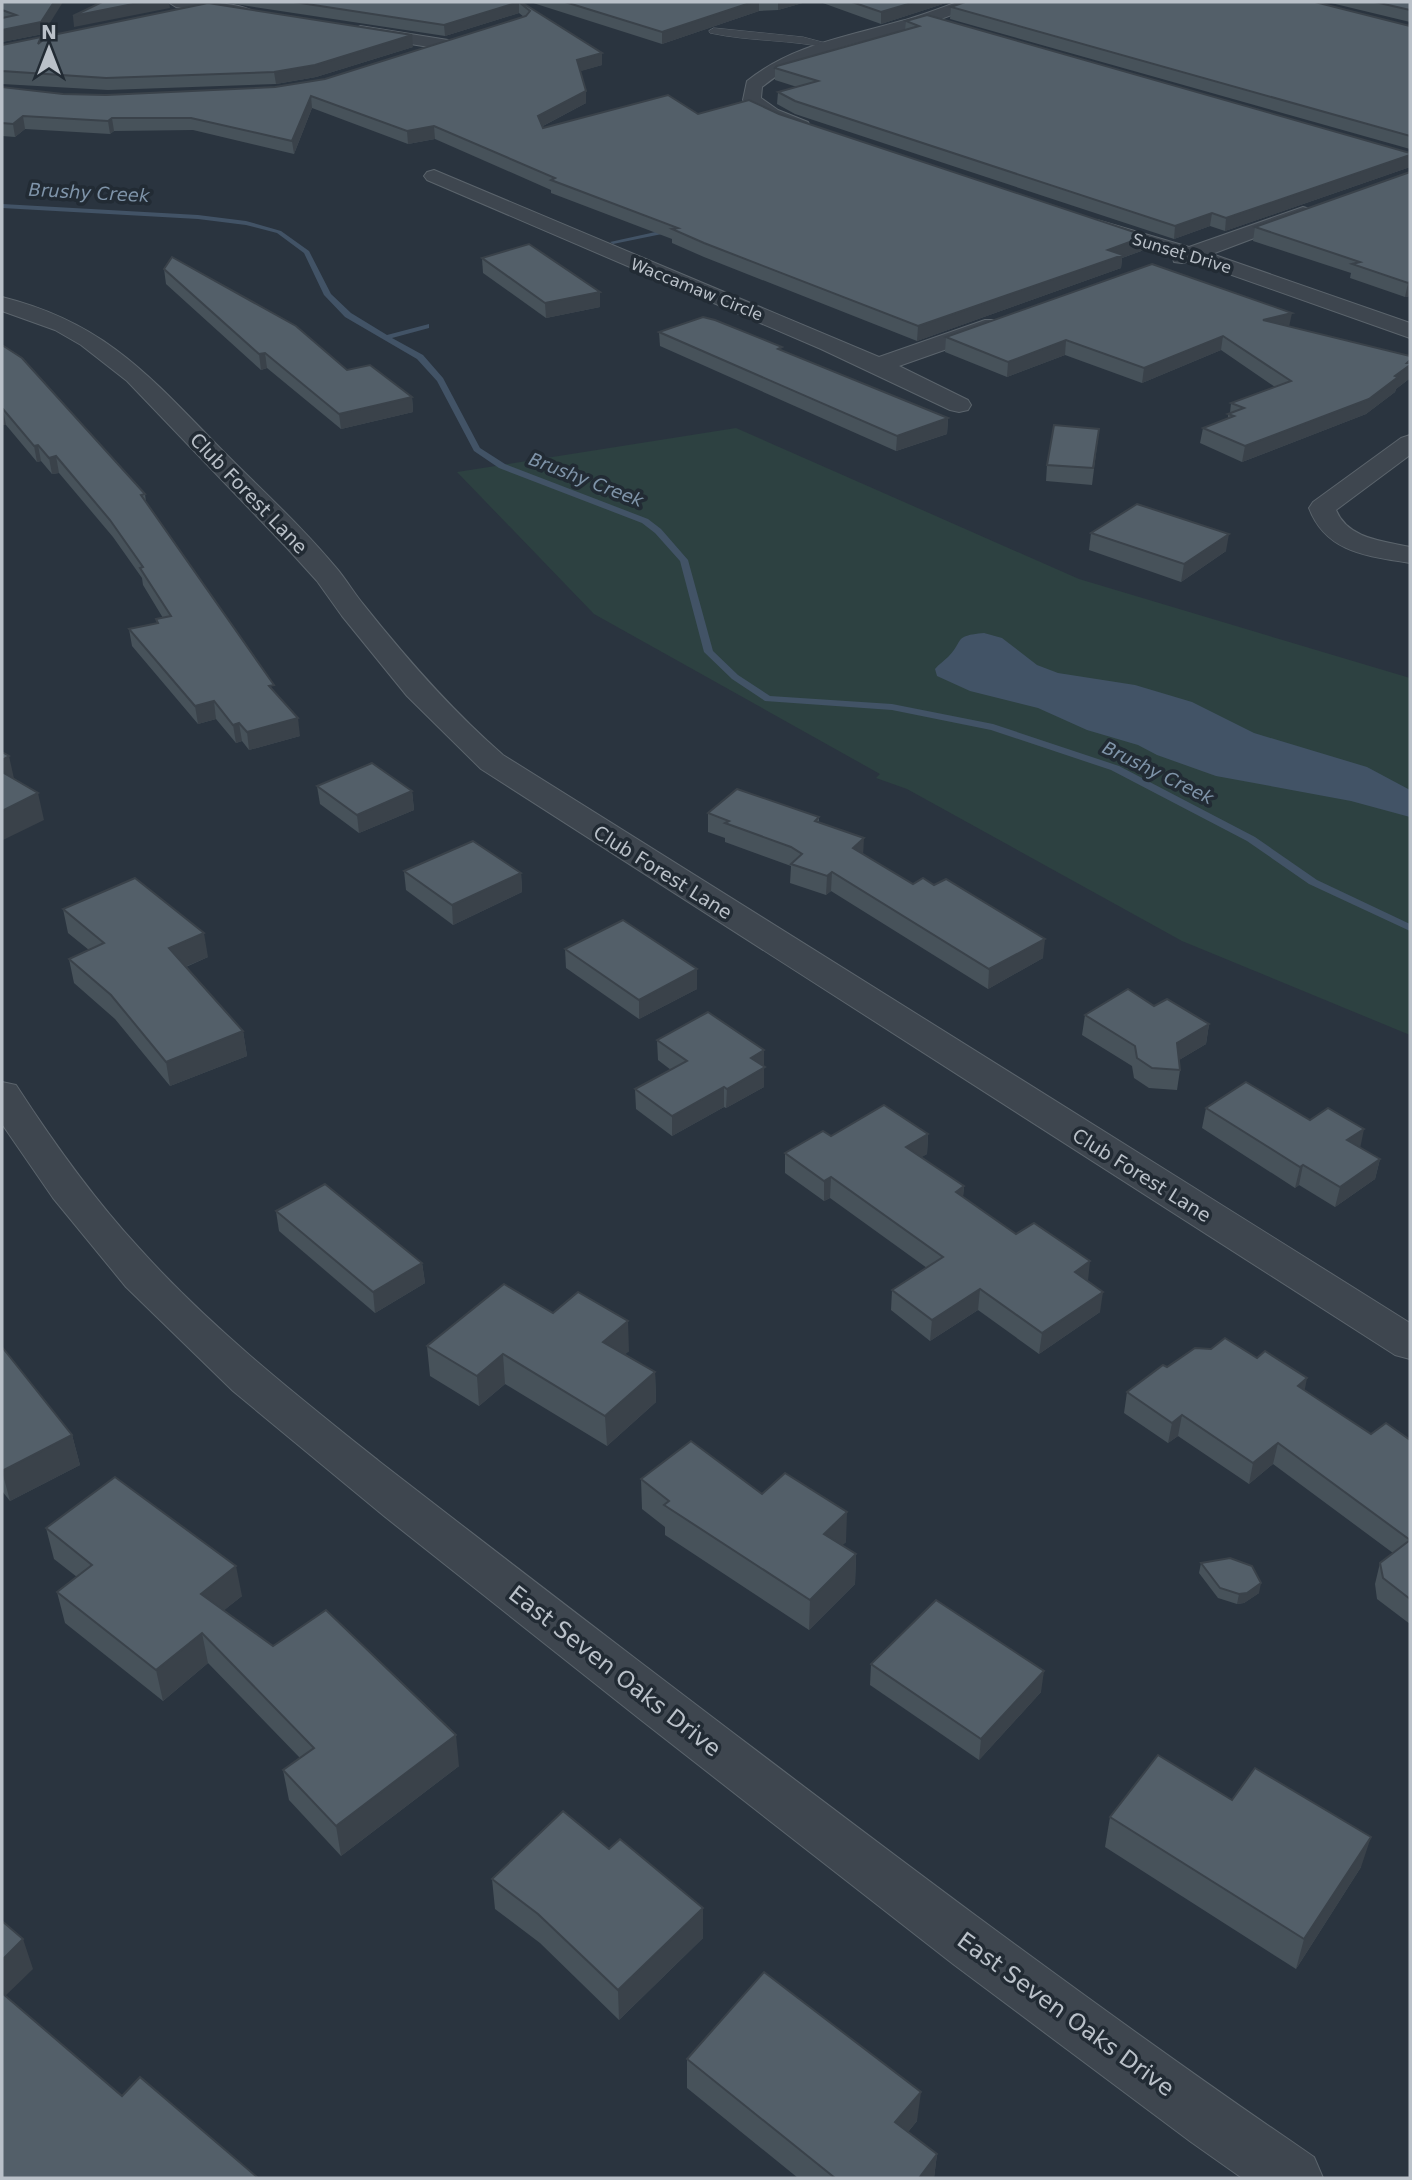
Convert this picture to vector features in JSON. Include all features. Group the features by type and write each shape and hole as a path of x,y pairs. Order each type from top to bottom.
{"street":[{"path":"172,9 246,2"},
{"path":"825,134 758,107 751,93 753,85 780,66 832,46 925,19 967,2"},
{"path":"211,7 264,16"},
{"path":"925,19 950,27"},
{"path":"343,29 457,43 415,55"},
{"name":"Waccamaw Circle","path":"433,176 504,210 880,365 959,405"},
{"path":"1162,264 1319,208"},
{"name":"Sunset Drive","path":"1082,221 1220,263 1410,331"},
{"name":"Club Forest Lane","path":"2,304 80,332 108,351 187,428 329,577 350,607 425,698 456,732 492,762 1410,1343"},
{"path":"880,365 1018,316"},
{"path":"1410,443 1322,508 1325,521 1341,536 1373,548 1410,555"},
{"name":"East Seven Oaks Drive","path":"2,1096 62,1182 138,1275 209,1345 275,1403 450,1544 938,1919 1234,2138 1293,2178"}],"lane":[{"path":"714,31 739,36 812,40 832,46"}],"green space":[{"path":"736,428 1079,579 1410,678 1410,1035 1182,941 907,789 876,778 880,774 594,614 457,472"}],"water":[{"path":"984,633 1002,638 1037,665 1058,673 1135,685 1192,702 1254,733 1367,767 1410,790 1410,817 1351,801 1216,776 1157,755 1138,745 1087,730 1038,708 970,691 937,676 935,669 963,637"}],"building":[{"path":"2,2 54,2 41,22 2,30 2,18 16,15 2,10"},
{"path":"102,2 143,2 73,16"},
{"path":"294,2 519,2 444,25"},
{"path":"519,2 602,53 577,60 586,91 538,116 543,128 668,95 698,114 749,100 779,114 1146,236 1108,250 1123,255 918,326 672,229 678,228 551,180 555,178 434,126 407,131 311,96 292,141 191,118 112,118 108,121 23,116 13,124 2,123 2,87 63,94 106,95 275,87 325,79 526,16 530,11"},
{"path":"565,2 753,2 662,32"},
{"path":"852,2 915,2 881,12"},
{"path":"965,2 1315,2 1410,26 1410,136 951,7"},
{"path":"1375,2 1410,2 1410,10"},
{"path":"208,3 412,35 315,65 274,72 106,78 2,71 2,45 41,37 38,44 48,36"},
{"path":"927,15 1410,155 1226,218 1212,213 1175,226 795,101 778,92 818,81 775,68 777,66 919,26 906,21"},
{"path":"1410,172 1408,283 1352,264 1360,262 1255,227"},
{"path":"529,244 600,292 545,303 482,258"},
{"path":"172,257 296,326 347,370 370,365 412,397 339,414 265,353 259,354 164,269"},
{"path":"1152,264 1292,313 1263,320 1410,356 1407,363 1410,365 1369,399 1245,446 1203,428 1234,416 1228,414 1244,408 1231,403 1291,381 1223,336 1144,368 1066,340 1008,362 946,337"},
{"path":"703,317 782,347 778,349 948,418 897,436 659,332"},
{"path":"2,345 22,358 145,494 141,495 274,685 269,686 298,718 247,732 239,723 233,725 214,701 195,706 129,629 158,623 156,619 171,616 140,568 143,567 110,520 56,456 49,458 38,445 34,446 2,409"},
{"path":"1054,425 1099,429 1093,468 1047,465"},
{"path":"1137,504 1229,534 1184,564 1091,533"},
{"path":"372,763 412,791 357,815 317,786"},
{"path":"2,772 38,793 2,811"},
{"path":"737,789 819,817 815,821 864,838 853,848 913,884 923,878 934,885 946,879 1045,939 989,969 832,872 827,876 791,864 802,854 791,847 725,823 729,821 708,813"},
{"path":"473,841 521,873 452,905 404,871"},
{"path":"135,878 204,933 169,948 243,1031 166,1062 111,995 69,959 104,943 63,909"},
{"path":"623,920 697,969 639,1000 565,949"},
{"path":"1128,989 1154,1006 1167,999 1209,1024 1177,1043 1180,1070 1152,1068 1137,1058 1135,1046 1085,1015"},
{"path":"708,1012 764,1050 751,1058 765,1067 672,1116 635,1089 687,1061 657,1040"},
{"path":"1246,1082 1310,1120 1328,1108 1364,1129 1347,1140 1380,1159 1340,1187 1303,1165 1300,1167 1206,1108"},
{"path":"884,1105 928,1134 906,1147 964,1186 956,1192 1016,1234 1034,1223 1090,1261 1075,1272 1103,1292 1042,1333 980,1289 932,1320 892,1290 943,1257 831,1177 824,1181 785,1153 823,1131 831,1136"},
{"path":"325,1184 422,1263 373,1292 276,1211"},
{"path":"504,1284 553,1313 578,1292 628,1321 603,1342 655,1372 605,1416 503,1354 477,1376 427,1346"},
{"path":"1225,1338 1257,1358 1265,1351 1307,1378 1298,1386 1371,1434 1386,1423 1410,1440 1410,1540 1278,1443 1253,1463 1182,1415 1172,1423 1127,1392 1163,1365 1167,1367 1195,1348 1211,1349"},
{"path":"2,1347 72,1435 2,1471"},
{"path":"691,1441 762,1494 785,1473 847,1512 824,1534 856,1554 810,1600 664,1505 669,1501 641,1479"},
{"path":"115,1477 236,1566 201,1594 273,1646 326,1610 456,1735 336,1826 283,1770 314,1748 202,1633 156,1670 57,1592 92,1565 46,1528"},
{"path":"1410,1540 1410,1599 1383,1578 1380,1563"},
{"path":"1230,1558 1252,1566 1261,1583 1247,1593 1239,1594 1220,1588 1201,1563"},
{"path":"936,1600 1044,1671 981,1739 871,1664"},
{"path":"1158,1755 1232,1800 1255,1768 1371,1837 1304,1939 1110,1817"},
{"path":"563,1811 609,1849 620,1839 703,1908 618,1990 538,1914 492,1879"},
{"path":"2,1921 23,1939 2,1960"},
{"path":"764,1972 921,2092 895,2122 937,2154 919,2178 835,2178 687,2059"},
{"path":"2,1993 122,2096 140,2077 258,2178 2,2178"}],"waterway":[{"name":"Brushy Creek","path":"2,206 198,217 246,223 279,232 307,252 328,295 348,315 420,357 440,380 477,449 502,466 645,521 658,531 684,560 709,652 735,677 768,699 892,707 993,727 1115,768 1251,839 1313,882 1410,928"},
{"path":"613,242 660,233"},
{"path":"386,337 426,326"}]}
